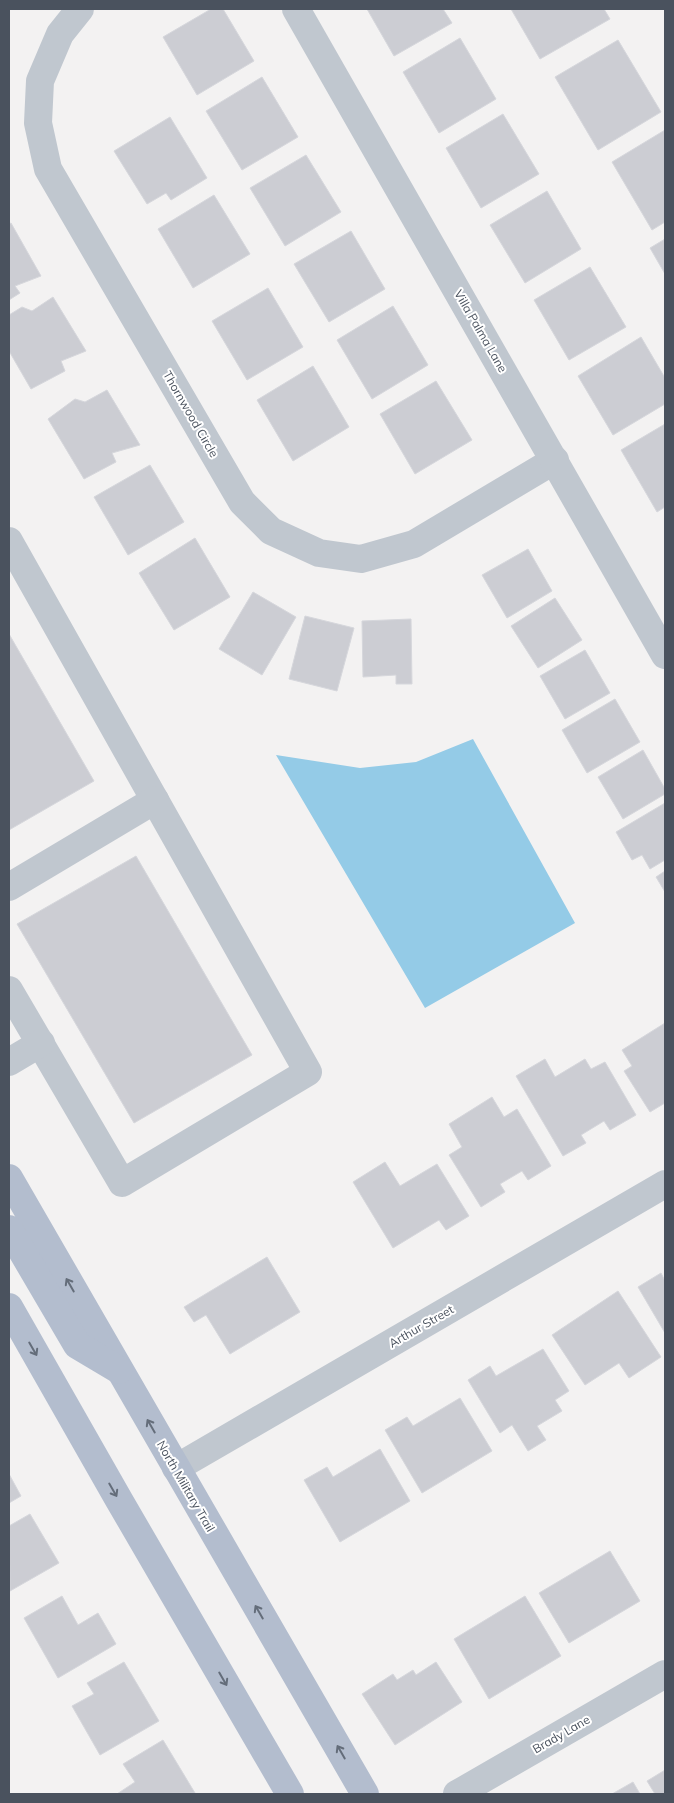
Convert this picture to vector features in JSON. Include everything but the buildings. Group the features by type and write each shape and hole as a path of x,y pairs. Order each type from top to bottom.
{"main road":[{"name":"North Military Trail","path":"9,1178 365,1794"},
{"path":"9,1229 77,1345 120,1371"},
{"path":"9,1307 290,1794"}],"street":[{"name":"Thornwood Circle","path":"80,9 60,34 40,81 38,123 48,169 242,502 272,531 319,553 362,559 414,544 555,460"},
{"name":"Villa Palma Lane","path":"296,9 665,655"},
{"path":"9,541 308,1072 122,1183 9,990"},
{"path":"9,887 155,800"},
{"path":"9,1062 41,1043"},
{"name":"Arthur Street","path":"176,1468 665,1184"},
{"name":"Brady Lane","path":"457,1794 665,1674"}],"water":[{"path":"473,739 575,923 425,1008 276,755 360,768 416,762"}]}
